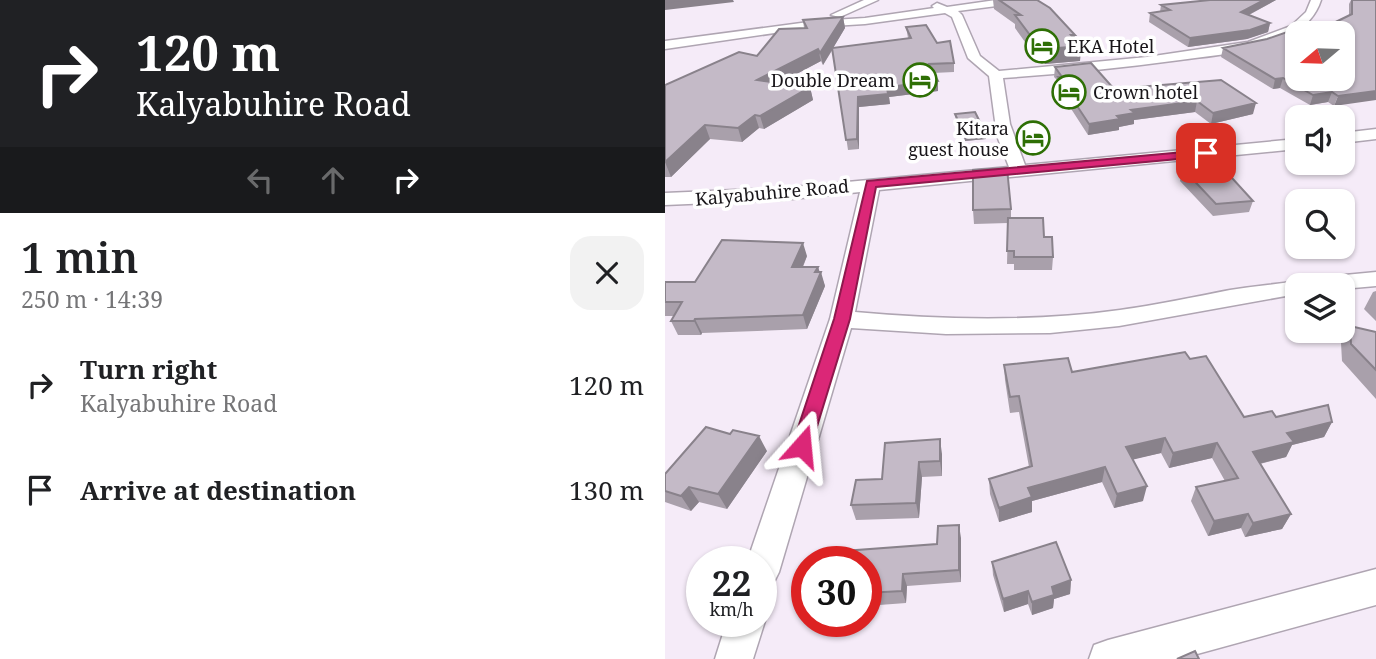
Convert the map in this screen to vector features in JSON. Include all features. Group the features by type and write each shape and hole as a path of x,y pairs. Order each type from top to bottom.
{"street":[{"path":"816,24 873,0"},
{"path":"915,0 945,9 960,20 974,58 996,75 1120,64 1241,46 1292,30 1314,12 1317,0"},
{"path":"665,45 1019,0"},
{"path":"996,75 999,118 1009,153 1019,170"},
{"path":"1355,136 1376,134"},
{"name":"Kalyabuhire Road","path":"665,199 782,194 1285,145"},
{"path":"769,546 842,319 871,184"},
{"path":"1355,281 1376,279"},
{"path":"842,319 912,326 1054,324 1119,318 1285,288"},
{"path":"1108,659 1376,587"},
{"path":"733,659 741,637"}],"building":[{"path":"999,0 1037,0 1050,8 1075,35 1071,35 1081,46 1046,49 1030,35 1015,15 1021,15"},
{"path":"1210,0 1264,0 1241,12 1270,23 1250,30 1190,38 1150,13 1170,10 1161,5"},
{"path":"1352,0 1376,0 1376,91 1338,96 1332,92 1313,95 1306,91 1355,91 1355,21 1338,21 1352,14"},
{"path":"843,17 820,53 818,49 757,80 810,87 760,116 755,115 738,128 705,125 665,162 665,85 739,52 757,56 779,29 807,28 803,20"},
{"path":"926,25 937,43 950,41 954,63 929,64 938,81 887,87 888,94 858,97 857,139 846,140 832,48 911,38 906,27"},
{"path":"1285,33 1285,79 1275,79 1223,48"},
{"path":"1091,63 1114,89 1221,80 1256,103 1213,113 1197,101 1131,110 1135,113 1117,116 1120,119 1089,124 1058,77 1062,77 1055,67"},
{"path":"975,112 985,132 964,134 955,114"},
{"path":"1213,165 1218,169 1223,168 1253,201 1216,204 1183,169"},
{"path":"1007,168 1011,209 973,210 973,170"},
{"path":"1008,218 1043,218 1044,237 1052,237 1053,257 1014,257 1014,251 1007,251"},
{"path":"722,240 803,243 792,267 818,267 815,272 821,272 803,315 671,321 682,302 665,302 665,282 695,282"},
{"path":"1355,327 1376,332 1376,370 1351,344 1355,343"},
{"path":"1185,352 1190,359 1206,356 1244,417 1272,411 1276,417 1328,405 1332,422 1287,433 1294,442 1253,452 1291,514 1253,523 1248,514 1214,521 1196,487 1238,478 1217,443 1173,453 1165,438 1126,447 1147,486 1117,494 1105,467 1028,488 1032,497 999,508 989,479 1032,466 1019,396 1010,397 1004,365 1068,358 1072,372"},
{"path":"706,427 730,434 733,430 759,436 718,494 689,487 681,496 665,491 665,474"},
{"path":"940,439 940,461 919,462 916,503 851,505 856,480 882,479 885,443"},
{"path":"959,525 959,570 903,574 902,591 882,592 882,548 937,544 938,526"},
{"path":"1056,542 1071,580 1052,587 1054,595 1032,602 1028,591 1003,599 992,562"},
{"path":"1195,651 1199,659 1177,659"}],"place":[{"name":"EKA Hotel","path":"1042,46"},
{"name":"Double Dream","path":"920,80"},
{"name":"Crown hotel","path":"1069,92"},
{"name":"Kitara guest house","path":"1033,138"}],"route":[{"path":"802,446 842,319 871,184 1206,153"}]}
